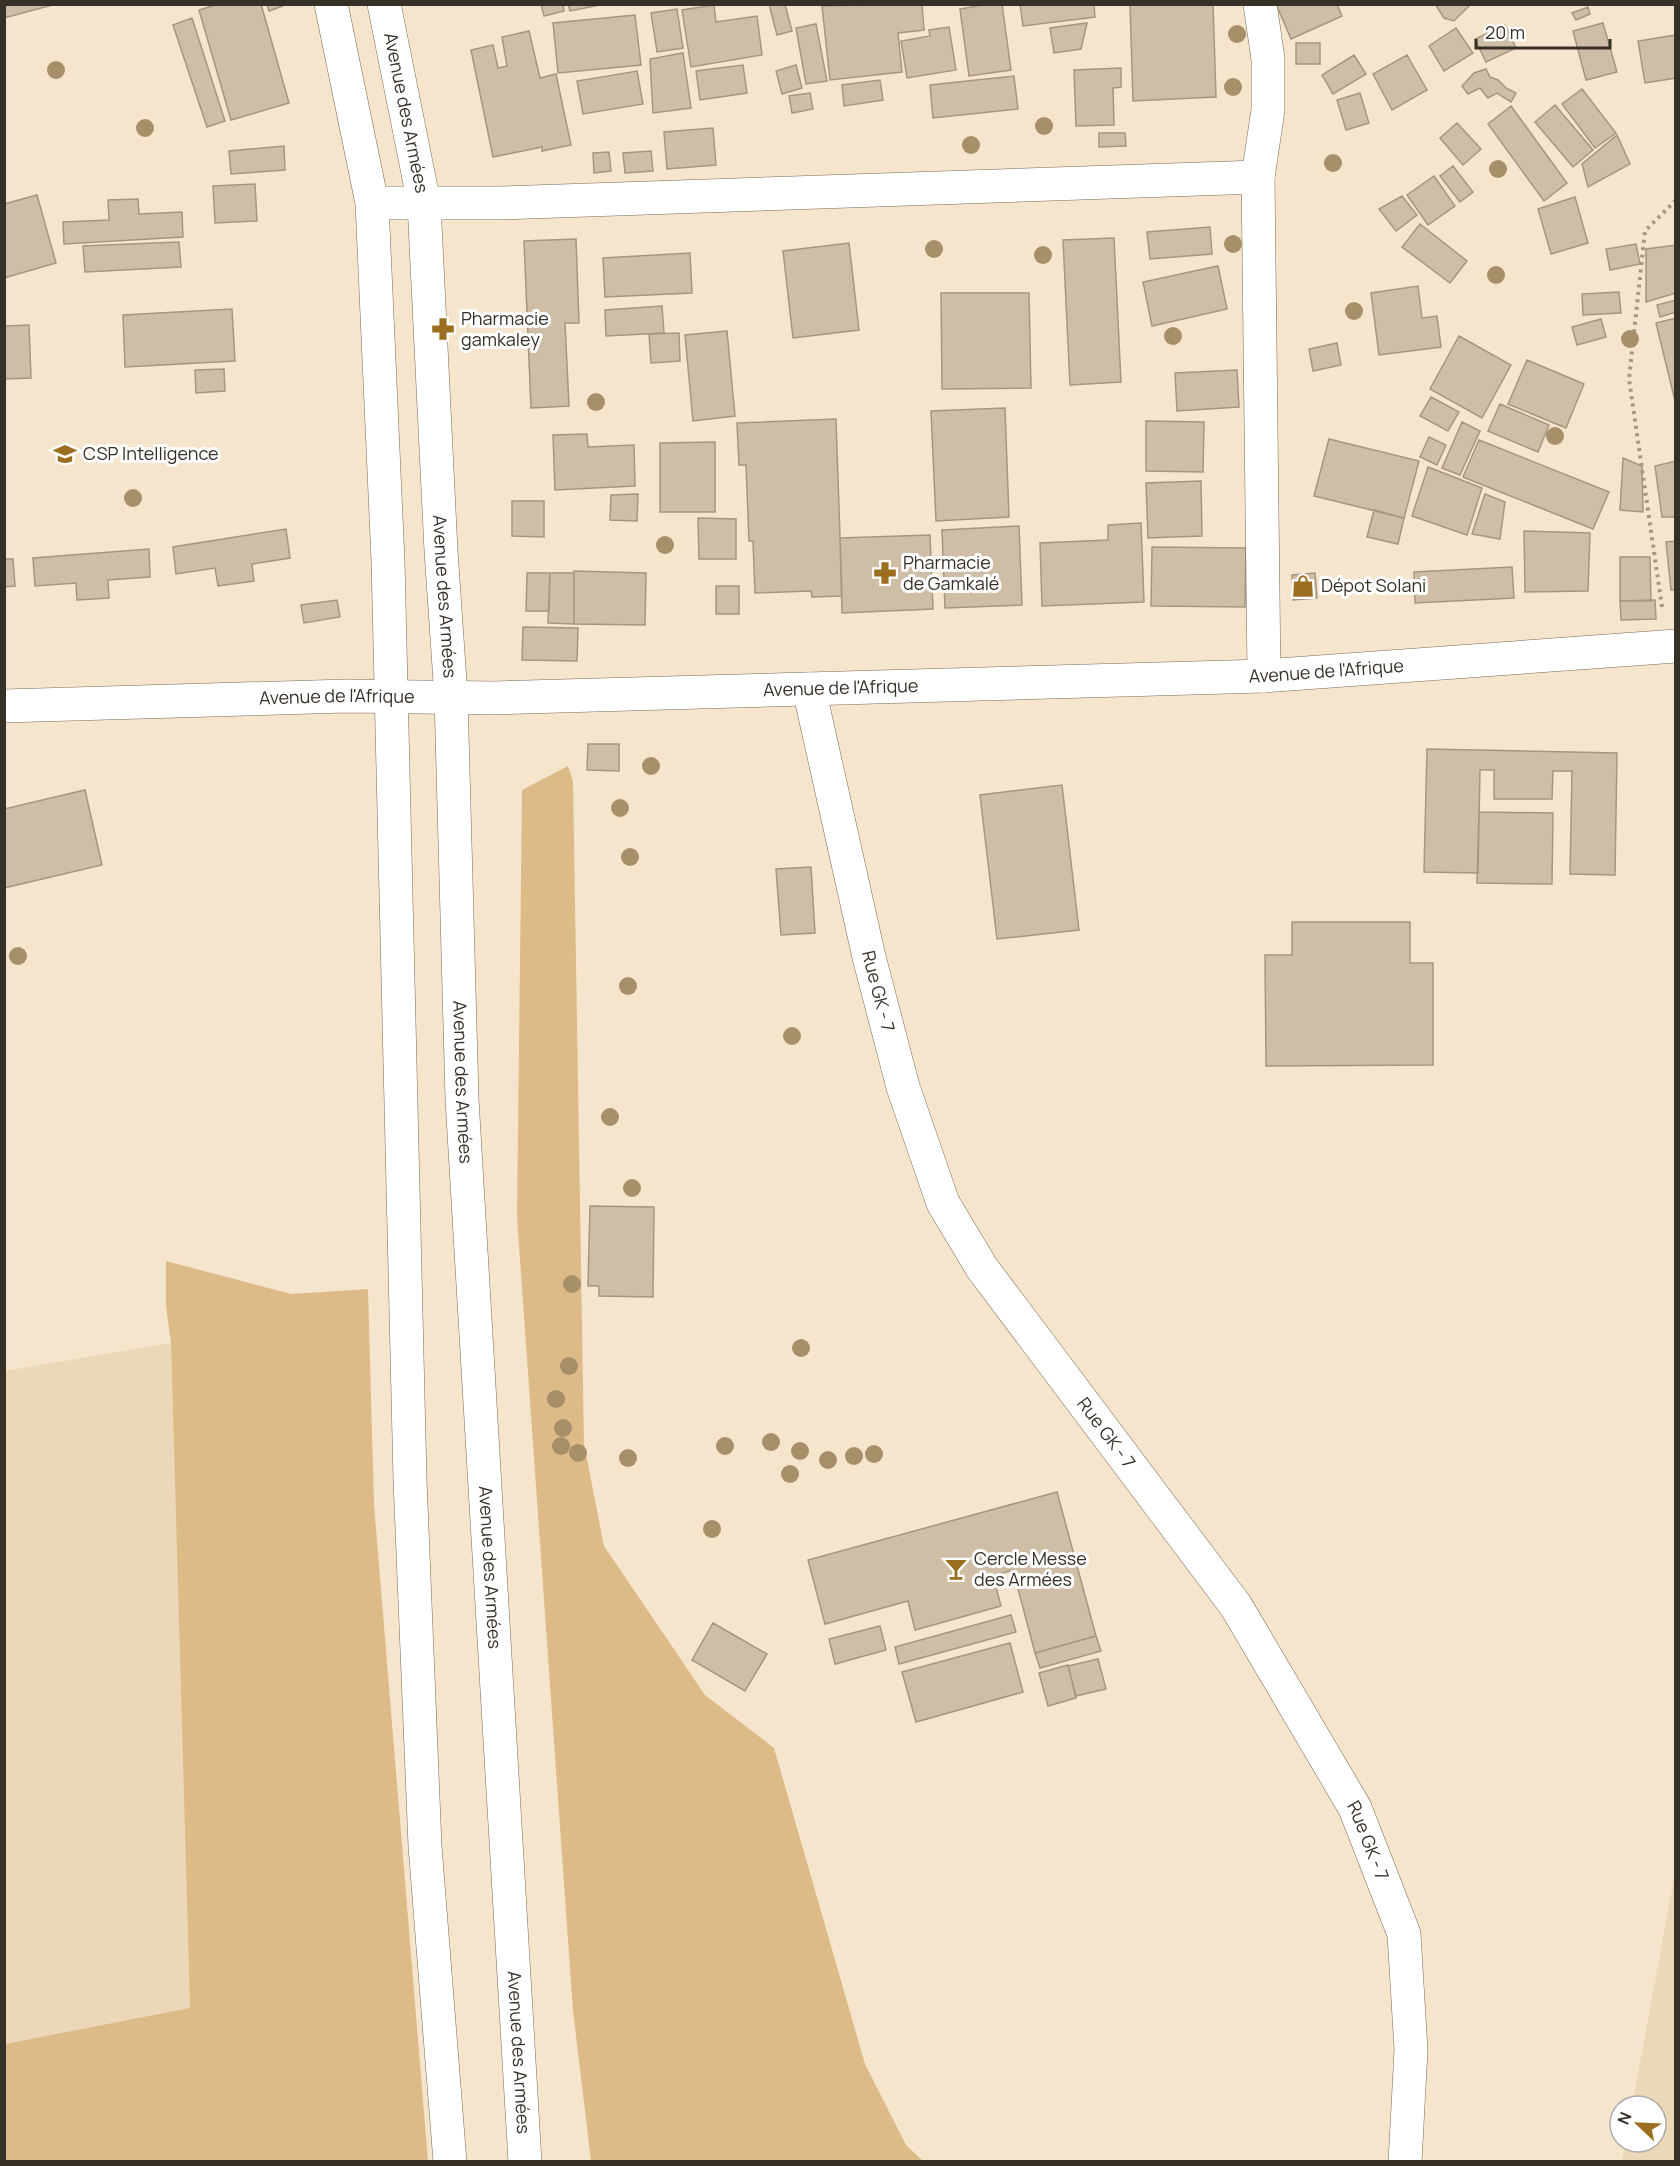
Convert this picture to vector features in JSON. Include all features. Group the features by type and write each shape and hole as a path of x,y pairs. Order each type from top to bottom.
{"main road":[{"path":"331,4 372,203 388,561 411,1492 425,1846 450,2162"},
{"name":"Avenue des Armées","path":"384,4 424,203 441,551 451,696 464,1123 525,2162"},
{"path":"1260,4 1268,59 1268,110 1258,177 1264,676"},
{"path":"372,203 500,203 1258,177"},
{"name":"Avenue de l'Afrique","path":"4,706 390,696 493,698 1264,676 1671,646"},
{"name":"Rue GK - 7","path":"809,689 869,957 897,1067 924,1154 943,1203 982,1268 1236,1606 1355,1808 1404,1934 1409,1982 1411,2050 1405,2162"}],"path":[{"path":"1671,646 1629,379 1645,231 1676,200"}],"shaded area":[{"path":"568,766 573,781 584,1444 604,1546 705,1695 774,1748 865,2064 906,2145 923,2161 591,2161 573,2011 517,1217 522,790"},
{"path":"166,1261 291,1294 368,1289 374,1504 428,2161 5,2161 5,2044 190,2008 171,1344 166,1305"},
{"path":"171,1343 190,2009 5,2044 5,1371"},
{"path":"1675,1873 1675,2161 1622,2161 1623,2154 1668,2154 1668,2094 1634,2094"}],"building":[{"path":"4,4 56,4 4,18"},
{"path":"219,4 261,4 289,103 231,120 199,10"},
{"path":"267,4 283,4 283,6 269,11"},
{"path":"541,4 563,4 564,11 544,16"},
{"path":"568,4 605,4 570,11"},
{"path":"769,4 785,4 792,31 777,35"},
{"path":"922,4 924,30 898,33 902,72 830,80 822,6"},
{"path":"1002,4 1011,70 969,76 960,9"},
{"path":"1020,4 1094,4 1095,17 1023,26"},
{"path":"1130,4 1213,4 1216,97 1133,101"},
{"path":"1276,4 1337,4 1342,16 1291,39"},
{"path":"1435,4 1471,4 1454,21 1444,18"},
{"path":"714,5 716,22 757,16 762,55 691,67 682,10"},
{"path":"1588,7 1590,14 1576,20 1572,13"},
{"path":"677,9 683,48 657,52 651,13"},
{"path":"635,15 641,65 558,73 553,23"},
{"path":"192,18 225,121 207,127 173,25"},
{"path":"1087,23 1081,49 1054,53 1050,28"},
{"path":"1603,23 1617,72 1586,80 1573,31"},
{"path":"816,24 827,81 806,84 796,28"},
{"path":"1505,25 1516,48 1486,62 1475,39"},
{"path":"949,27 956,70 907,78 901,41 930,36 929,30"},
{"path":"1456,28 1473,53 1444,71 1429,46"},
{"path":"529,31 540,78 556,74 571,145 542,151 542,147 493,157 471,50 493,45 498,68 507,66 502,37"},
{"path":"1676,35 1676,78 1645,83 1638,41"},
{"path":"1296,43 1320,43 1320,64 1296,64"},
{"path":"683,53 691,108 653,113 650,59"},
{"path":"1354,55 1366,74 1333,94 1322,75"},
{"path":"1407,55 1427,90 1392,110 1373,74"},
{"path":"743,65 747,93 700,100 696,71"},
{"path":"796,65 802,88 782,94 776,71"},
{"path":"1121,68 1121,87 1113,88 1114,125 1076,126 1074,70"},
{"path":"1486,69 1490,77 1516,93 1511,102 1497,93 1488,98 1480,88 1468,94 1462,86 1474,73"},
{"path":"637,71 643,104 583,114 577,81"},
{"path":"1014,76 1018,109 933,118 930,85"},
{"path":"880,80 883,100 844,106 842,85"},
{"path":"1582,89 1616,133 1595,148 1562,104"},
{"path":"810,93 813,109 792,113 789,96"},
{"path":"1360,93 1369,123 1346,130 1337,100"},
{"path":"1555,105 1593,150 1573,167 1535,122"},
{"path":"1511,106 1567,183 1544,201 1488,124"},
{"path":"1457,123 1481,149 1463,165 1440,138"},
{"path":"713,128 716,165 667,169 664,132"},
{"path":"1099,133 1125,133 1126,146 1099,147"},
{"path":"1617,135 1630,164 1588,187 1582,164"},
{"path":"284,146 285,170 231,174 229,151"},
{"path":"651,151 653,171 625,173 623,153"},
{"path":"609,152 611,171 594,173 593,153"},
{"path":"1453,166 1473,192 1460,202 1440,176"},
{"path":"1434,176 1455,206 1428,225 1407,195"},
{"path":"255,184 257,221 215,223 213,186"},
{"path":"37,195 56,263 4,278 4,204"},
{"path":"1402,196 1417,215 1396,231 1379,209"},
{"path":"1575,197 1588,243 1551,254 1538,209"},
{"path":"138,199 139,214 182,212 183,237 64,244 63,222 109,220 108,200"},
{"path":"1420,224 1467,261 1450,283 1402,247"},
{"path":"1210,227 1212,254 1150,259 1147,232"},
{"path":"1114,238 1121,382 1070,385 1063,240"},
{"path":"576,239 579,323 565,323 569,406 531,408 524,241"},
{"path":"179,242 181,267 85,272 83,246"},
{"path":"849,243 859,330 793,338 783,251"},
{"path":"1636,244 1640,264 1610,270 1606,249"},
{"path":"1676,245 1676,293 1646,302 1646,249"},
{"path":"690,253 692,293 605,297 603,258"},
{"path":"1218,266 1227,309 1152,326 1143,282"},
{"path":"1418,286 1422,318 1437,316 1441,347 1379,355 1371,293"},
{"path":"1619,292 1621,313 1583,315 1582,294"},
{"path":"941,293 1029,293 1031,388 942,389"},
{"path":"1676,300 1676,312 1660,317 1657,305"},
{"path":"662,306 664,333 606,336 605,310"},
{"path":"232,309 235,361 125,367 123,315"},
{"path":"1676,318 1676,405 1656,323"},
{"path":"1601,319 1606,337 1577,345 1572,327"},
{"path":"29,325 31,378 4,379 4,326"},
{"path":"727,331 735,416 693,421 685,335"},
{"path":"679,333 680,361 651,363 649,334"},
{"path":"1459,336 1511,365 1482,418 1430,389"},
{"path":"1337,343 1341,365 1313,371 1309,349"},
{"path":"1527,360 1584,384 1566,428 1508,404"},
{"path":"224,369 225,391 196,393 195,370"},
{"path":"1237,370 1239,407 1177,411 1175,373"},
{"path":"1431,397 1459,412 1448,431 1420,416"},
{"path":"1500,404 1549,425 1538,452 1488,431"},
{"path":"1005,408 1009,517 936,521 931,411"},
{"path":"836,419 842,596 812,597 811,591 755,593 753,541 749,541 746,465 739,465 737,423"},
{"path":"1146,421 1204,422 1203,472 1146,471"},
{"path":"1462,422 1480,431 1460,475 1442,468"},
{"path":"587,434 588,447 634,445 635,486 555,490 553,435"},
{"path":"1429,437 1446,445 1437,465 1420,457"},
{"path":"1329,439 1419,461 1404,518 1314,496"},
{"path":"1479,440 1609,492 1593,529 1463,477"},
{"path":"715,442 715,512 660,512 660,443"},
{"path":"1623,458 1642,466 1643,512 1620,510"},
{"path":"1676,461 1676,517 1662,517 1655,466"},
{"path":"1428,467 1482,488 1467,535 1412,516"},
{"path":"1201,481 1202,536 1148,538 1146,483"},
{"path":"638,494 637,521 610,520 611,495"},
{"path":"1485,494 1505,502 1500,539 1472,534"},
{"path":"512,501 544,501 544,537 512,536"},
{"path":"1374,510 1404,518 1398,544 1367,537"},
{"path":"698,518 736,519 736,559 699,559"},
{"path":"1141,523 1144,602 1042,606 1040,543 1108,540 1108,525"},
{"path":"1019,526 1022,605 945,608 942,530"},
{"path":"286,529 290,558 252,564 254,581 218,586 215,568 176,574 173,547"},
{"path":"1524,531 1590,533 1588,591 1525,592"},
{"path":"930,535 933,609 842,613 840,538"},
{"path":"1676,541 1676,590 1671,590 1666,542"},
{"path":"1152,547 1246,548 1245,607 1151,606"},
{"path":"149,549 150,577 108,580 109,598 77,600 76,583 35,586 33,558"},
{"path":"1620,557 1650,557 1651,601 1620,601"},
{"path":"4,559 13,559 15,586 4,587"},
{"path":"1512,567 1514,598 1415,603 1414,572"},
{"path":"574,571 646,573 645,625 574,624"},
{"path":"527,573 550,573 549,611 526,611"},
{"path":"550,573 574,573 574,624 548,623"},
{"path":"1315,573 1317,598 1293,600 1292,575"},
{"path":"716,586 739,586 739,614 716,614"},
{"path":"337,600 340,617 304,623 301,605"},
{"path":"1655,600 1656,619 1621,620 1620,601"},
{"path":"523,627 578,628 577,661 522,660"},
{"path":"588,744 619,744 619,771 587,770"},
{"path":"1427,749 1617,753 1615,875 1570,874 1572,771 1553,771 1552,799 1494,799 1494,770 1480,770 1478,873 1424,872"},
{"path":"1062,785 1079,930 997,939 980,795"},
{"path":"85,790 102,865 4,888 4,809"},
{"path":"1479,812 1553,813 1552,884 1477,883"},
{"path":"811,867 815,933 781,935 776,869"},
{"path":"1292,922 1410,922 1410,963 1433,963 1433,1065 1266,1066 1265,955 1292,955"},
{"path":"590,1206 654,1207 653,1297 599,1296 599,1286 588,1286"},
{"path":"1057,1492 1096,1636 1035,1653 1013,1570 993,1576 1001,1606 915,1630 908,1601 825,1624 808,1560"},
{"path":"1011,1615 1016,1632 899,1664 895,1647"},
{"path":"713,1623 767,1654 745,1691 692,1660"},
{"path":"880,1626 886,1650 835,1664 829,1639"},
{"path":"1096,1636 1101,1651 1040,1668 1035,1653"},
{"path":"1010,1643 1023,1692 916,1722 902,1672"},
{"path":"1098,1659 1106,1689 1076,1696 1068,1666"},
{"path":"1068,1665 1076,1698 1048,1706 1039,1673"}],"place":[{"name":"Pharmacie gamkaley","path":"443,329"},
{"name":"CSP Intelligence","path":"65,454"},
{"name":"Pharmacie de Gamkalé","path":"885,573"},
{"name":"Dépot Solani","path":"1303,586"},
{"name":"Cercle Messe des Armées","path":"956,1569"}]}
